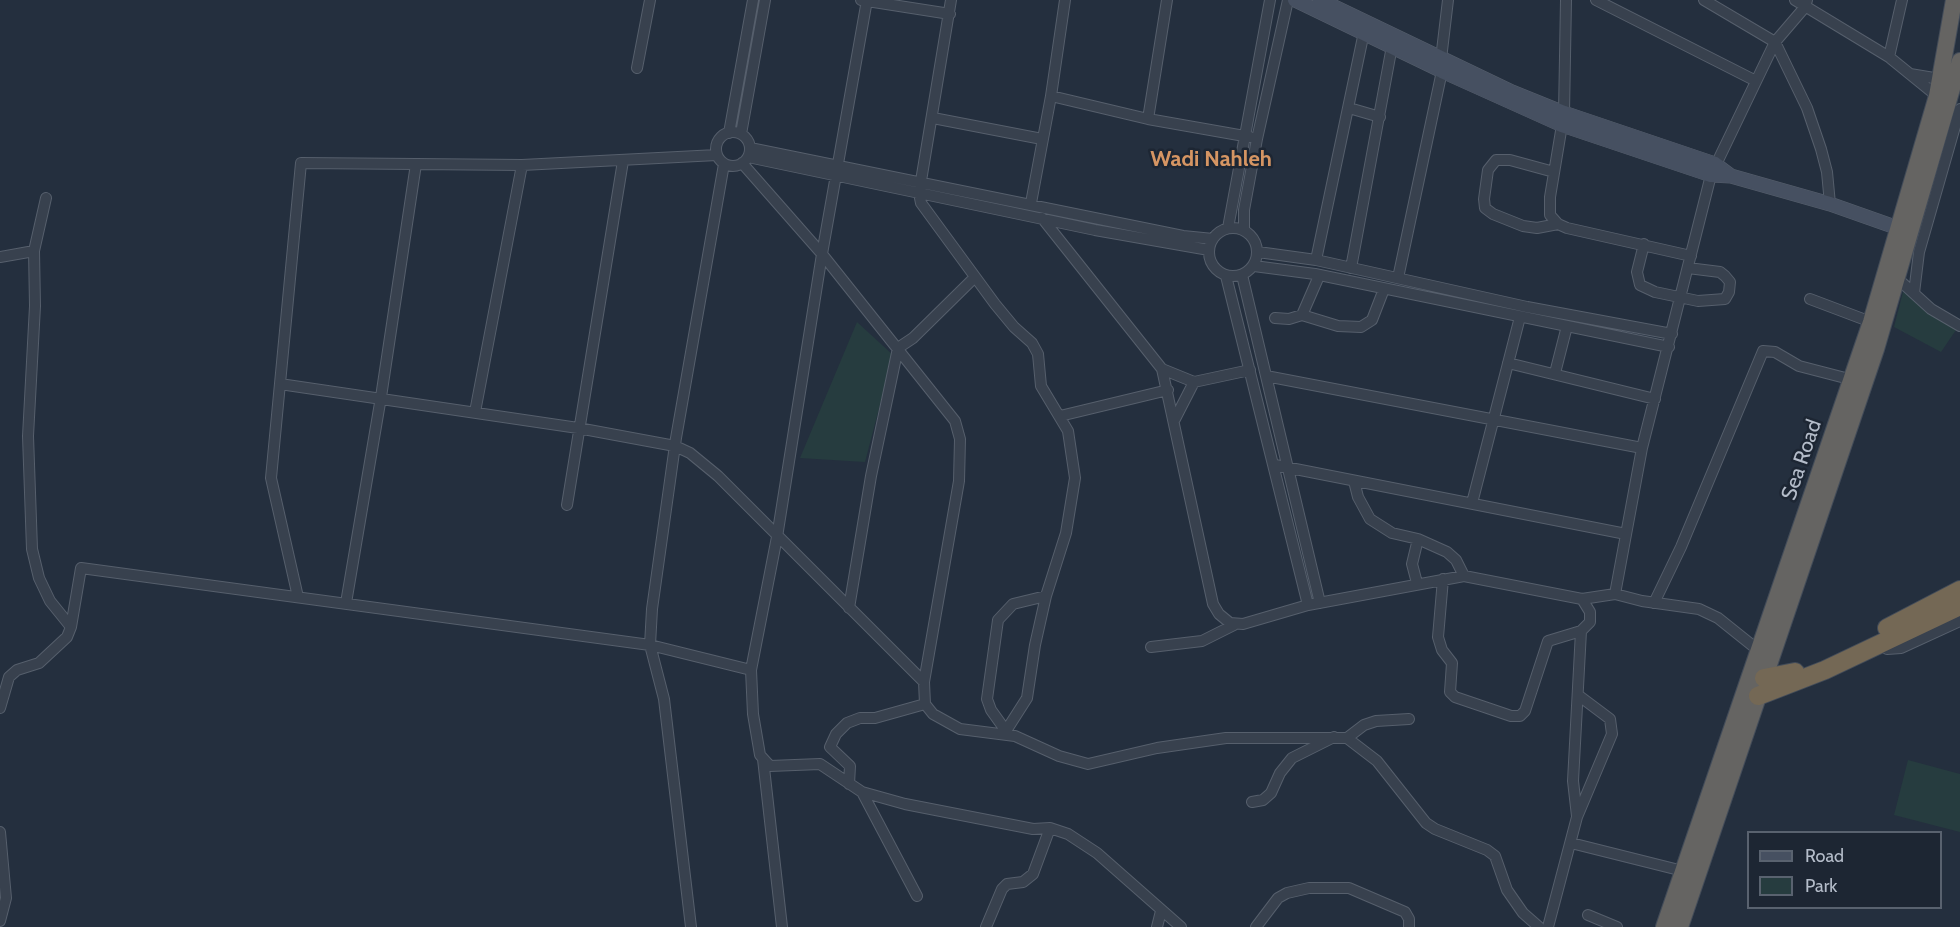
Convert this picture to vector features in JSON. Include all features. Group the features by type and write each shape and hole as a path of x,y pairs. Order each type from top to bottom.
{"highway":[{"name":"Sea Road","path":"1664,927 1683,871 1738,733 1758,696 1758,650 1853,380 1871,322 1937,96 1954,0"},
{"name":"Sea Road","path":"1680,927 1757,676 1898,279 1913,250 1960,61"},
{"path":"1757,676 1802,670 1887,639 1960,590"},
{"path":"1758,696 1825,670 1960,606"}],"main road":[{"path":"1295,0 1392,46 1442,65 1563,119 1731,176 1830,204 1898,228"},
{"path":"1320,0 1442,65"}],"street":[{"path":"636,68 650,0"},
{"path":"753,0 741,134 747,156 822,254 948,410 960,439 959,481 924,682 925,704 933,714 960,729 1016,736 1059,756 1088,764 1158,748 1226,738 1347,738 1377,761 1426,823 1435,829 1487,850 1494,856 1507,890 1523,914 1539,927"},
{"path":"747,156 737,166 724,164 717,155 717,144 729,133 765,0"},
{"path":"782,927 763,759 758,748 753,714 751,670 777,537 822,254 840,165 865,0 950,14"},
{"path":"951,0 920,188 924,211 1014,327 1032,343 1038,354 1041,386 1068,430 1075,478 1066,534 1046,596 1027,698 1005,733"},
{"path":"1031,204 1051,96 1065,0"},
{"path":"1148,119 1167,0"},
{"path":"1244,230 1251,137 1270,0"},
{"path":"1288,0 1228,228 1213,239 1209,250 1213,266 1226,276 1275,465 1308,605"},
{"path":"1398,278 1442,65 1448,0"},
{"path":"1558,224 1550,215 1554,172 1563,119 1566,0"},
{"path":"1596,0 1756,81"},
{"path":"1704,0 1775,42 1807,108 1827,172 1830,204"},
{"path":"1795,0 1806,4 1889,57 1937,96"},
{"path":"1889,57 1902,0"},
{"path":"1615,594 1642,448 1713,170 1775,42 1806,4"},
{"path":"1316,260 1364,32"},
{"path":"1351,268 1392,46"},
{"path":"1910,74 1940,79"},
{"path":"1051,96 1148,119 1251,137"},
{"path":"1349,108 1380,117"},
{"path":"1914,293 1913,250 1955,145 1960,109"},
{"path":"933,118 1042,139"},
{"path":"729,133 741,134"},
{"path":"298,597 271,478 301,164 522,165 717,155"},
{"path":"747,156 840,165 920,188 1042,218 1209,250"},
{"path":"747,156 837,177 1031,204 1183,236 1213,239"},
{"path":"1554,172 1510,160 1496,160 1488,170 1485,208 1493,214 1523,226 1537,228 1558,224 1690,256"},
{"path":"567,505 623,161"},
{"path":"346,603 381,397 416,164"},
{"path":"692,927 664,699 650,645 652,609 675,446 724,164"},
{"path":"475,412 522,165"},
{"path":"46,198 34,251 35,316 28,436 32,549 39,578 50,601 71,627"},
{"path":"1042,218 1162,369 1175,419 1213,604 1219,614 1234,625"},
{"path":"1226,276 1242,276 1254,266 1258,252 1254,239 1244,230 1228,228"},
{"path":"1644,244 1637,272 1640,285 1655,292 1713,301 1725,299 1729,292 1730,282 1720,272 1688,268"},
{"path":"0,257 34,251"},
{"path":"1258,252 1316,260 1527,307 1672,334"},
{"path":"1282,270 1286,256"},
{"path":"1254,266 1319,276 1669,347"},
{"path":"1242,276 1320,603"},
{"path":"1275,318 1297,318 1302,315 1319,276"},
{"path":"849,608 873,465 898,348 913,338 974,278"},
{"path":"1898,279 1931,309 1960,326"},
{"path":"1302,315 1345,327 1361,327 1372,320 1384,289"},
{"path":"1810,299 1871,322"},
{"path":"1472,503 1520,317"},
{"path":"1555,373 1567,326"},
{"path":"1653,603 1681,547 1763,351 1775,351 1799,366 1853,380"},
{"path":"1508,363 1655,399"},
{"path":"1162,369 1194,382 1251,370"},
{"path":"1266,376 1642,448"},
{"path":"1175,419 1194,382"},
{"path":"280,384 381,397 578,428 675,446 698,458 924,682"},
{"path":"1060,416 1168,390"},
{"path":"1275,465 1626,534"},
{"path":"1354,481 1358,497 1370,519 1392,533 1418,538 1447,552 1456,560 1464,576"},
{"path":"1417,583 1412,564 1418,538"},
{"path":"0,708 9,676 17,670 39,663 53,652 71,627 81,568 650,645 751,670"},
{"path":"1151,646 1203,641 1234,625 1308,605 1464,576 1582,599 1615,594 1707,612 1758,650"},
{"path":"1443,579 1438,637 1442,650 1452,663 1449,687 1455,697 1511,716 1520,716 1527,706 1548,641 1581,631 1591,619 1582,599"},
{"path":"1005,733 987,699 998,620 1013,604 1046,596"},
{"path":"1887,639 1900,648 1960,621"},
{"path":"1577,817 1573,781 1581,631"},
{"path":"1548,927 1577,817 1613,730 1610,718 1578,695"},
{"path":"849,784 850,766 831,747 836,734 847,723 860,718 875,718 925,704"},
{"path":"1347,738 1364,725 1376,721 1409,719"},
{"path":"1252,802 1267,797 1280,773 1292,758 1334,737"},
{"path":"763,759 770,766 819,764 862,792 905,804 1033,829 1050,828 1068,834 1097,853 1181,927"},
{"path":"862,792 917,896"},
{"path":"986,927 1002,889 1007,884 1023,882 1033,874 1050,828"},
{"path":"0,832 6,898 0,921"},
{"path":"1571,843 1683,871"},
{"path":"1256,927 1278,898 1287,893 1309,888 1348,888 1405,912 1409,919 1409,927"},
{"path":"1157,927 1161,911"},
{"path":"1588,915 1617,927"}],"green space":[{"path":"1903,292 1956,330 1941,352 1894,327"},
{"path":"857,322 893,355 865,462 800,458"},
{"path":"1908,760 1960,774 1960,832 1894,815"}],"district":[{"name":"Wadi Nahleh","path":"1211,160"}]}
